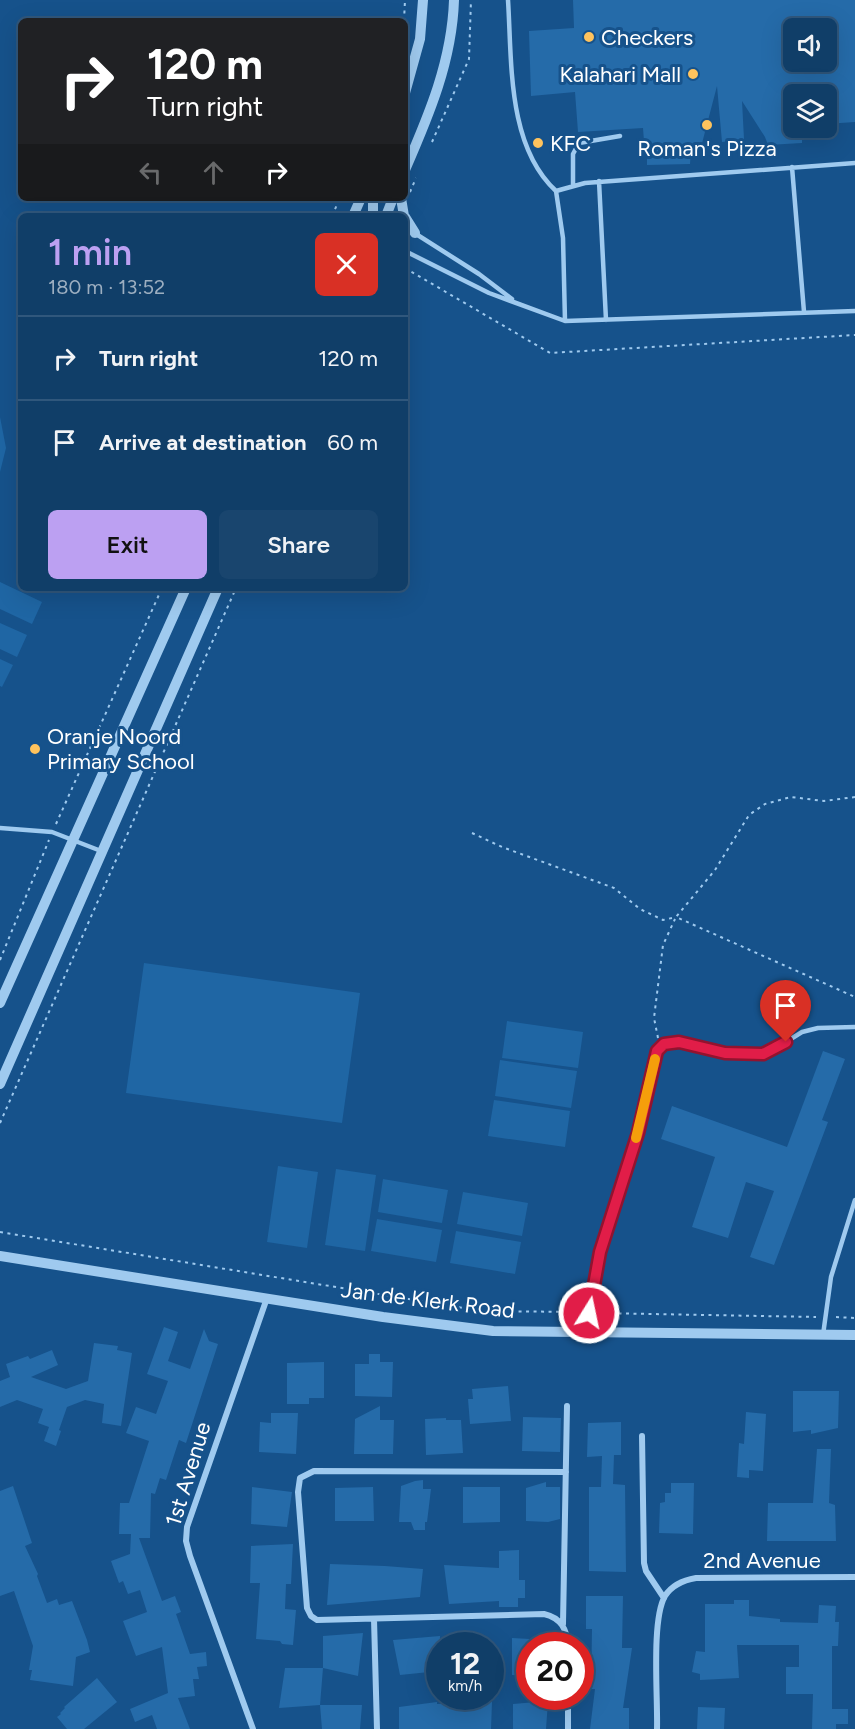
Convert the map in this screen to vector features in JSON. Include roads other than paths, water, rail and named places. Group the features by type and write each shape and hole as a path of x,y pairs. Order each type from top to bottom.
{"street":[{"path":"408,82 420,39 423,0"},
{"path":"408,163 440,84 451,42 454,0"},
{"path":"0,1003 185,591"},
{"path":"0,1084 218,591"},
{"name":"Jan de Klerk Road","path":"0,1256 493,1331 855,1335"},
{"name":"1st Avenue","path":"253,1729 186,1541 190,1512 267,1298"},
{"path":"566,1632 562,1624 567,1406"},
{"path":"642,1436 644,1563 646,1571 664,1598 658,1617 657,1633 657,1729"},
{"path":"562,1624 544,1614 316,1620 307,1608 298,1492 300,1479 314,1471 566,1472"},
{"name":"2nd Avenue","path":"664,1598 678,1583 696,1578 855,1577"},
{"path":"374,1619 377,1729"},
{"path":"568,1710 568,1729"}],"lane":[{"path":"508,0 514,83 521,131 536,168 556,191 563,238 565,321"},
{"path":"573,185 573,154 579,143 620,136"},
{"path":"556,191 573,185 599,182 855,164"},
{"path":"792,167 804,312"},
{"path":"599,182 606,320"},
{"path":"410,230 494,284 514,302"},
{"path":"408,252 489,293 565,321 855,310"},
{"path":"0,828 52,832 102,851"},
{"path":"582,1333 589,1313 600,1252 638,1133 655,1057 660,1047 664,1044 679,1042 725,1053 763,1054 802,1032 818,1028 855,1027"},
{"path":"823,1335 831,1277 855,1200"}],"place":[{"name":"Checkers","path":"589,37"},
{"name":"Kalahari Mall","path":"693,74"},
{"name":"Roman's Pizza","path":"707,125"},
{"name":"KFC","path":"538,143"},
{"name":"Oranje Noord Primary School","path":"35,749"}]}
